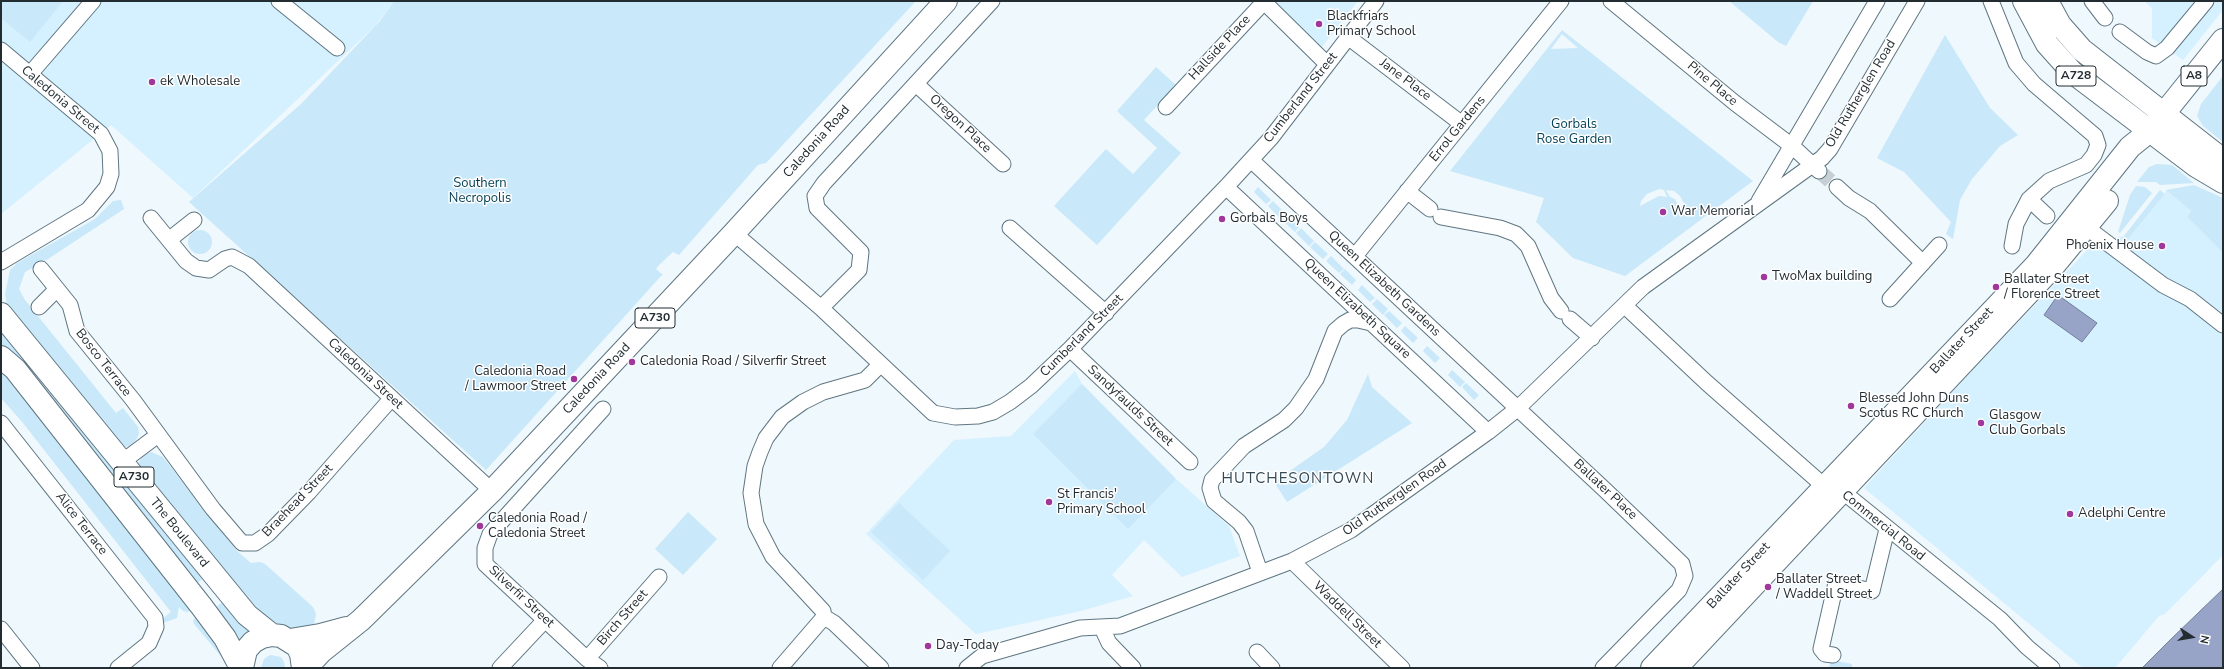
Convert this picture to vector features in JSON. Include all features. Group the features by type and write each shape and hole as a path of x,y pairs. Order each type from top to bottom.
{"main road":[{"name":"Caledonia Road","path":"305,668 321,652 353,626 492,491 734,233 946,1"},
{"name":"A728","path":"2024,1 2038,31 2055,56 2090,87 2150,131"},
{"name":"A728","path":"2047,1 2060,25 2082,50 2164,113"},
{"name":"Ballater Street","path":"1676,668 1833,489 2036,265 2080,222 2130,147 2150,131 2223,40"},
{"path":"2164,113 2223,160"},
{"path":"2150,131 2196,166 2223,182"},
{"name":"The Boulevard","path":"1,314 247,615 281,637 301,654 305,668"},
{"name":"The Boulevard","path":"1,356 15,369 202,607 229,644 241,668"},
{"name":"Ballater Street","path":"1652,668 1833,489"},
{"name":"Caledonia Road","path":"241,668 246,650 253,642 262,637 320,635 353,626"}],"street":[{"path":"30,74 93,1"},
{"path":"279,1 336,48"},
{"path":"821,308 859,270 861,252 817,208 814,196 824,183 992,1"},
{"name":"Cumberland Street","path":"734,233 821,308 880,365 933,413 955,417 978,416 993,412 1010,402 1031,386 1070,349 1226,187 1271,138 1376,1"},
{"name":"Errol Gardens","path":"1355,256 1561,1"},
{"name":"Pine Place","path":"1611,1 1735,104 1792,146 1816,169"},
{"name":"Old Rutherglen Road","path":"1756,205 1877,1"},
{"name":"Old Rutherglen Road","path":"967,668 982,656 1080,628 1120,626 1292,561 1350,530 1488,432 1517,409 1643,287 1756,205 1816,169 1830,149 1917,1"},
{"path":"1991,1 2016,63 2034,84 2097,140 2097,150 2086,165 2050,181 2029,199 2016,224 2012,246"},
{"path":"2092,1 2104,18"},
{"path":"2120,32 2147,52 2156,56 2167,48 2206,1"},
{"name":"Hallside Place","path":"1166,107 1264,2 1327,64"},
{"name":"Jane Place","path":"1348,37 1462,124"},
{"name":"Caledonia Street","path":"1,50 101,134 110,151 111,174 107,187 88,210 17,254 1,262"},
{"name":"Oregon Place","path":"916,84 1003,164"},
{"name":"Queen Elizabeth Gardens","path":"1251,160 1517,409"},
{"name":"Queen Elizabeth Square","path":"1226,187 1488,432"},
{"path":"1837,187 1849,198 1870,211 1923,263"},
{"path":"1408,191 1435,213 1500,228 1516,234 1528,246 1551,298 1566,315 1592,338"},
{"path":"2029,199 2047,216"},
{"path":"152,218 170,239 194,220"},
{"path":"2080,222 2163,285 2190,299 2223,325"},
{"path":"1010,228 1106,313"},
{"name":"Caledonia Street","path":"170,239 186,262 196,268 209,270 225,259 237,258 258,274 391,399 492,491"},
{"path":"1890,299 1939,245"},
{"name":"Caledonia Street","path":"1,275 17,254"},
{"name":"Bosco Terrace","path":"41,269 70,305 77,331 133,400 158,435"},
{"path":"39,307 57,289"},
{"name":"Commercial Road","path":"1625,306 1712,388 1833,489 1887,529 2000,619 2027,647 2052,668"},
{"path":"1260,572 1246,531 1239,522 1214,501 1210,488 1212,480 1244,446 1284,420 1296,408 1313,383 1335,331 1342,324 1350,320 1371,323"},
{"name":"Sandyfaulds Street","path":"1070,349 1190,462"},
{"path":"880,365 858,384 823,392 803,402 782,417 766,438 755,466 751,493 756,524 766,546 786,572 822,611 824,617 834,623 881,668"},
{"name":"Braehead Street","path":"158,435 237,538 242,543 255,543 268,534 304,497 391,399"},
{"name":"Silverfir Street","path":"600,668 587,659 485,564 486,548 490,534 603,409"},
{"name":"Ballater Place","path":"1517,409 1682,564 1685,576 1679,590 1603,668"},
{"name":"Alice Terrace","path":"1,423 155,618 156,627 149,643 118,668"},
{"path":"122,462 158,435"},
{"path":"1833,655 1824,654 1821,649 1836,583 1872,591 1887,529"},
{"name":"Waddell Street","path":"1292,561 1402,668"},
{"name":"Birch Street","path":"587,659 659,578"},
{"path":"780,668 824,617"},
{"path":"500,668 545,620"},
{"path":"1102,628 1109,643 1133,668"},
{"path":"1,629 32,668"},
{"path":"1257,652 1272,668"}],"shaded area":[{"path":"1,1 394,1 375,26 193,198 111,125 1,214"},
{"name":"Blackfriars Primary School","path":"1274,1 1358,1 1322,47"},
{"path":"2144,1 2223,1 2223,10 2183,60 2152,38 2152,8"},
{"path":"2166,190 2191,211 2187,217 2223,253 2223,555 2165,614 2159,616 2115,668 2083,668 1864,488 1969,374 2093,244 2124,236 2128,239 2165,194"},
{"path":"2058,295 2097,323 2082,342 2044,315"},
{"name":"St Francis' Primary School","path":"1075,371 1082,384 1176,479 1229,526 1240,556 1182,577 1144,540 1112,575 1133,596 1081,611 976,634 866,534 954,440 1011,436"},
{"path":"2223,589 2223,668 2142,668 2170,640"}],"green space":[{"path":"1,1 63,1 30,42 1,18"},
{"name":"Southern Necropolis","path":"394,1 916,1 766,163 758,165 679,255 673,252 659,265 656,269 663,275 486,470 189,202 301,104 380,21"},
{"path":"1729,1 1813,1 1786,46 1778,42"},
{"name":"Gorbals Rose Garden","path":"1562,30 1753,181 1625,276 1573,258 1536,222 1544,198 1450,171","holes":["1562,34 1578,48 1551,49","1659,189 1664,190 1667,197 1659,196 1640,206 1641,201 1647,194","1666,190 1674,191 1680,196 1686,207 1678,206 1675,199 1670,197"]},
{"path":"1945,35 1990,108 2018,135 2000,146 1972,179 1960,200 1953,239 1946,234 1951,222 1904,172 1877,158"},
{"path":"1156,67 1176,85 1144,120 1181,153 1097,245 1054,206 1106,149 1133,174 1157,148 1117,111"},
{"path":"2223,76 2223,142 2203,126 2197,116 2201,104"},
{"path":"2157,164 2172,165 2194,183 2160,185 2156,182 2137,182 2149,167"},
{"path":"2194,185 2223,198 2223,253 2187,217 2191,211 2166,190"},
{"path":"2136,186 2145,187 2152,193 2120,233 2118,232 2130,195"},
{"path":"1258,187 1271,200 1266,204 1254,192"},
{"path":"2160,190 2165,194 2128,239 2124,236"},
{"path":"121,200 124,209 48,259 25,272 19,289 25,300 116,413 123,408 138,427 139,434 136,440 130,446 125,447 117,446 7,305 5,294 10,270 17,263 95,219 113,201"},
{"path":"1273,201 1286,214 1281,219 1268,206"},
{"path":"1287,215 1299,227 1295,232 1282,220"},
{"path":"1301,228 1314,241 1309,246 1296,233"},
{"path":"200,230 205,231 211,237 211,247 205,253 200,254 195,253 189,247 188,242 189,237 195,231"},
{"path":"1315,242 1328,254 1323,259 1310,247"},
{"path":"1331,256 1344,269 1339,273 1326,261"},
{"path":"1345,269 1356,280 1352,285 1340,274"},
{"path":"1362,285 1375,298 1370,302 1358,290"},
{"path":"1377,299 1388,309 1383,315 1372,304"},
{"path":"1389,311 1402,323 1397,328 1384,315"},
{"path":"1,322 204,578 194,585 1,347"},
{"path":"1405,326 1418,338 1413,343 1401,331"},
{"path":"1427,346 1440,358 1435,363 1423,351"},
{"path":"1,367 192,610 188,612 183,611 179,607 177,618 163,623 161,620 171,612 23,423 1,398"},
{"path":"1452,370 1465,382 1460,387 1448,375"},
{"path":"1368,374 1372,387 1412,423 1287,502 1274,482 1324,447 1347,420"},
{"path":"1466,383 1479,395 1474,400 1462,387"},
{"path":"1082,384 1176,479 1128,529 1033,434"},
{"path":"151,452 163,457 237,551 251,563 260,562 265,564 313,607 316,614 313,630 303,632 277,627 264,620 136,466 143,456"},
{"path":"899,503 950,551 923,580 871,532"},
{"path":"688,512 717,539 683,575 655,549"},
{"path":"224,601 254,632 241,644 213,609"},
{"path":"197,615 200,615 230,667 194,624 193,621"},
{"path":"270,655 281,657 285,668 261,668 264,659"},
{"path":"1831,660 1852,664 1852,668 1829,668"}],"tunnel":[{"path":"1819,171 1837,187"}],"place":[{"name":"Blackfriars Primary School","path":"1319,24"},
{"name":"ek Wholesale","path":"152,82"},
{"name":"War Memorial","path":"1663,212"},
{"name":"Gorbals Boys","path":"1222,219"},
{"name":"Phoenix House","path":"2162,246"},
{"name":"TwoMax building","path":"1764,277"},
{"name":"Ballater Street / Florence Street","path":"1996,287"},
{"name":"Caledonia Road / Silverfir Street","path":"632,362"},
{"name":"Caledonia Road / Lawmoor Street","path":"574,379"},
{"name":"Blessed John Duns Scotus RC Church","path":"1851,406"},
{"name":"Glasgow Club Gorbals","path":"1981,423"},
{"name":"St Francis' Primary School","path":"1049,502"},
{"name":"Adelphi Centre","path":"2070,514"},
{"name":"Caledonia Road / Caledonia Street","path":"480,526"},
{"name":"Ballater Street / Waddell Street","path":"1768,587"},
{"name":"Day-Today","path":"928,646"}],"district":[{"name":"HUTCHESONTOWN","path":"1298,479"}]}
